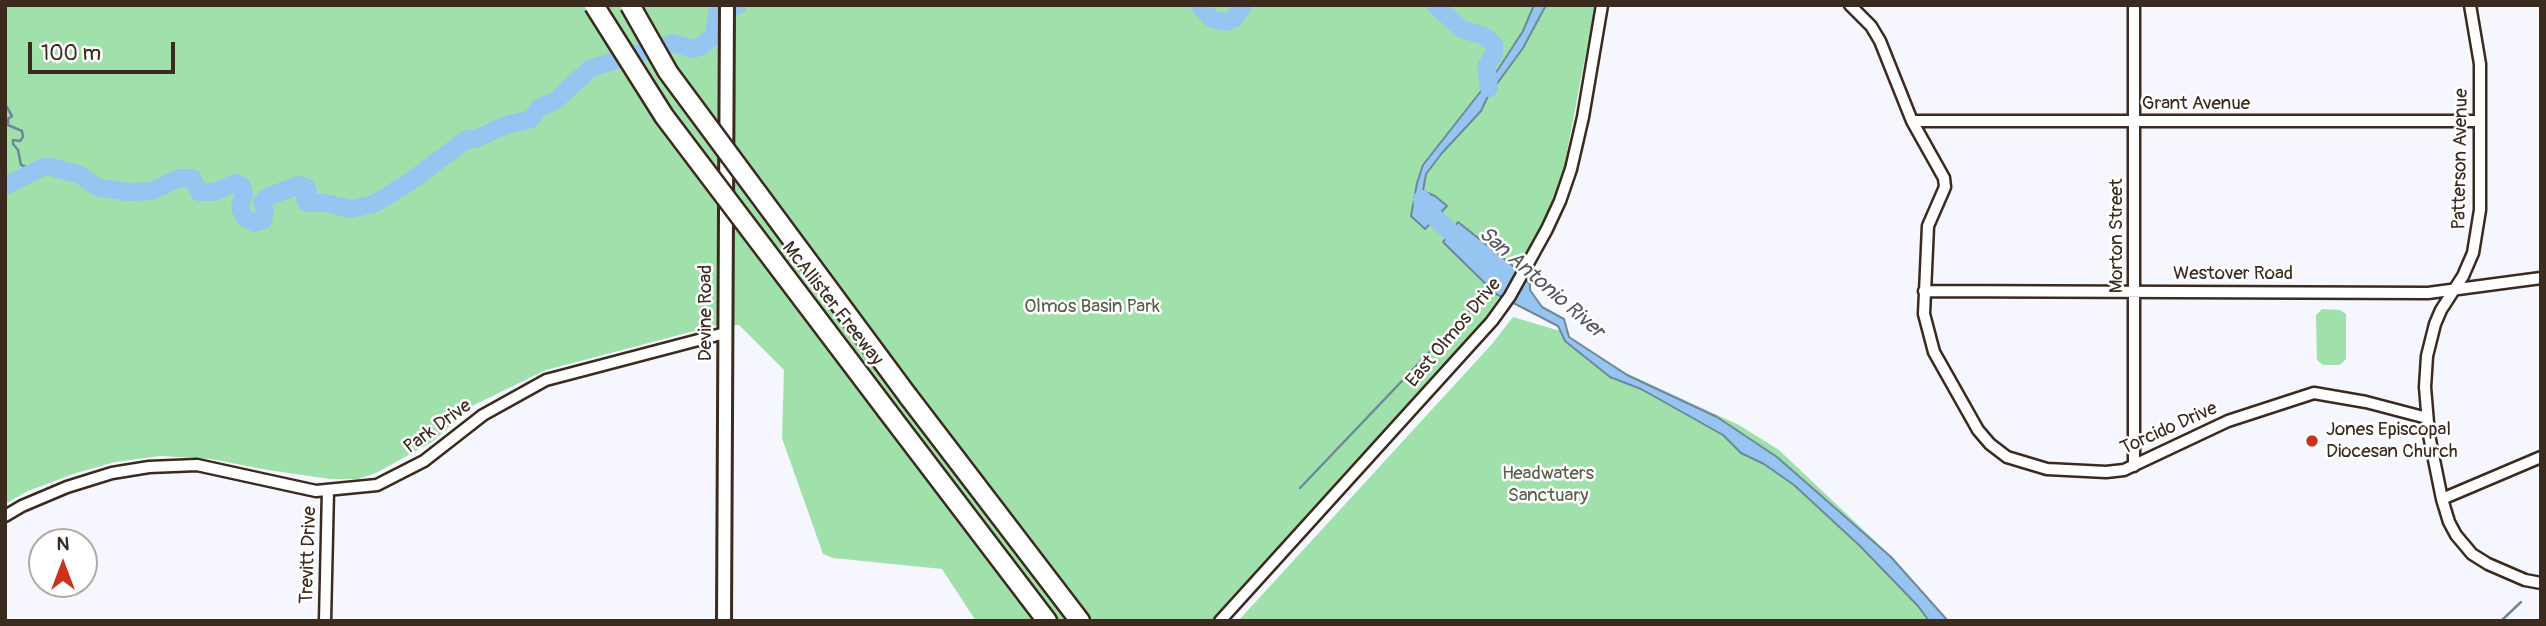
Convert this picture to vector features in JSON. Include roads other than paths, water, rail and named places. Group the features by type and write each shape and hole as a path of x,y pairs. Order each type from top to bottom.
{"highway":[{"name":"McAllister Freeway","path":"594,5 685,145 1047,621"},
{"name":"McAllister Freeway","path":"630,5 668,72 700,116 908,397 1080,621"}],"street":[{"name":"Devine Road","path":"724,621 727,5"},
{"name":"East Olmos Drive","path":"1220,621 1492,321 1510,296 1547,229 1571,169 1583,117 1602,5"},
{"name":"Torcido Drive","path":"1850,5 1871,26 1880,41 1912,121 1944,178 1945,187 1928,226 1924,291 1926,328 1934,352 1970,418 1990,444 2007,457 2047,469 2106,472 2134,466 2228,421 2314,393 2366,402 2427,418"},
{"name":"Morton Street","path":"2134,5 2134,466"},
{"name":"Patterson Avenue","path":"2470,5 2480,65 2480,210 2477,238 2463,276 2435,324 2427,356 2427,418 2442,499 2453,528 2472,554 2507,573 2541,583"},
{"name":"Grant Avenue","path":"1912,121 2480,121"},
{"name":"Westover Road","path":"1924,291 2428,293 2541,278"},
{"name":"Park Drive","path":"5,516 67,487 112,473 149,467 197,465 316,491 377,485 424,461 483,415 546,380 725,333"},
{"path":"2442,499 2541,457"},
{"name":"Trevitt Drive","path":"325,621 328,490"}],"water":[{"path":"1534,5 1546,5 1523,48 1488,96 1481,111 1426,174 1423,191 1435,196 1447,206 1425,229 1411,216 1423,165 1499,68 1523,31"},
{"path":"1458,222 1512,265 1530,284 1530,290 1542,307 1564,319 1569,337 1627,375 1717,417 1777,457 1891,557 1948,621 1929,621 1860,546 1794,485 1764,464 1741,453 1723,435 1641,389 1610,377 1565,341 1558,326 1496,294 1443,242"}],"waterway":[{"name":"San Antonio River","path":"734,7 738,5"},
{"name":"San Antonio River","path":"1199,5 1212,19 1226,22 1234,18 1244,5"},
{"name":"San Antonio River","path":"1435,5 1462,29 1484,36 1494,44 1494,54 1486,67 1489,88"},
{"name":"San Antonio River","path":"5,186 43,167 80,175 97,187 128,192 152,191 179,178 192,178 199,192 214,192 235,183 242,186 244,194 240,208 244,217 254,223 263,220 265,212 262,202 267,197 299,185 307,188 307,203 325,203 351,209 374,204 411,181 467,139 476,139 503,126 531,119 539,108 555,101 591,68 673,43 693,49 701,46 714,36 718,8"},
{"path":"5,104 12,116 8,119 8,125 22,131 23,137 20,141 13,140 21,165 35,170"},
{"name":"San Antonio River","path":"1422,199 1423,207 1466,246"},
{"path":"1300,488 1481,298 1497,290"},
{"path":"2501,621 2521,602"}],"place":[{"name":"Jones Episcopal Diocesan Church","path":"2312,441"}],"park label":[{"name":"Olmos Basin Park","path":"1092,307"},
{"name":"Headwaters Sanctuary","path":"1548,485"}]}
